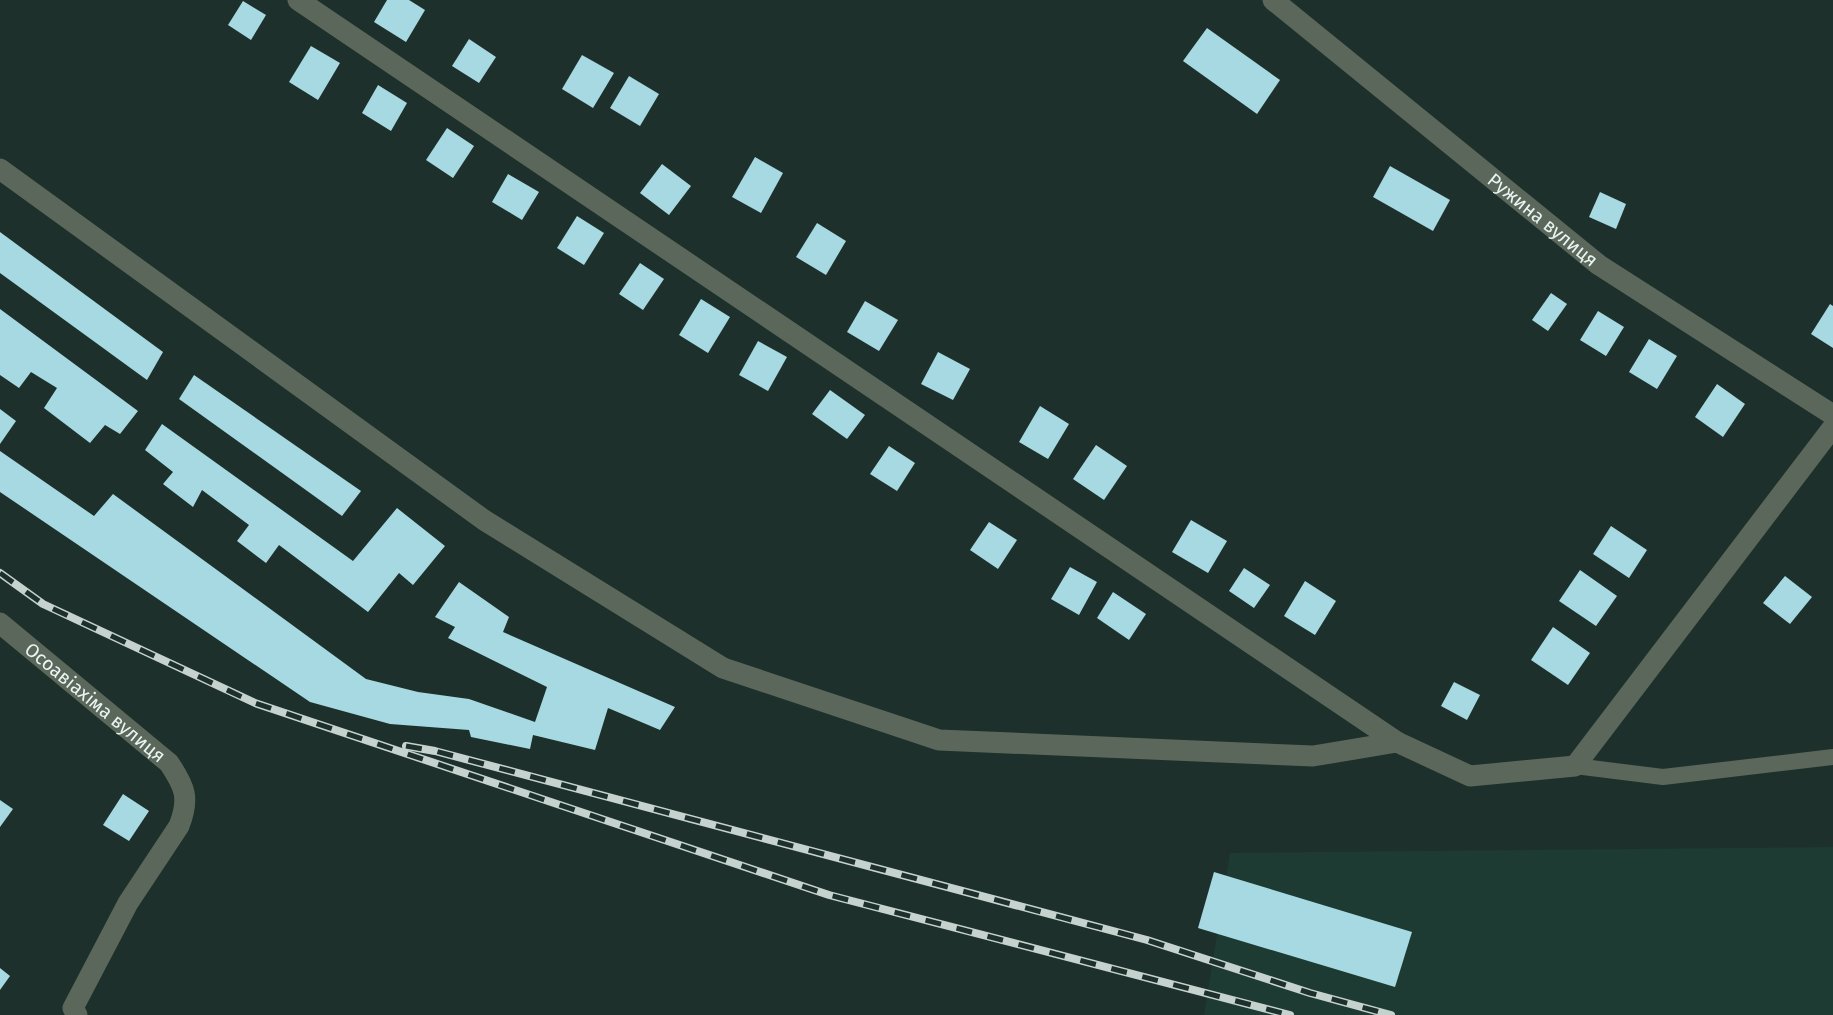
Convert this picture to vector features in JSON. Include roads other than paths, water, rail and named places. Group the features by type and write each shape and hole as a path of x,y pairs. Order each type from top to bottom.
{"street":[{"path":"298,0 1397,742 1470,776 1575,766 1833,427"},
{"name":"Ружина вулиця","path":"1273,0 1599,265 1833,415"},
{"path":"0,170 484,520 723,668 939,740 1313,756 1397,742"},
{"name":"Осоавіахіма вулиця","path":"0,623 169,763 185,786 184,812 179,826 128,903 73,1008 77,1015"}],"lane":[{"path":"1575,766 1662,777 1833,757"}],"railway":[{"path":"0,573 43,604 255,703 829,895 1290,1015"},
{"path":"406,746 435,751 1147,940 1310,993 1391,1015"}]}
